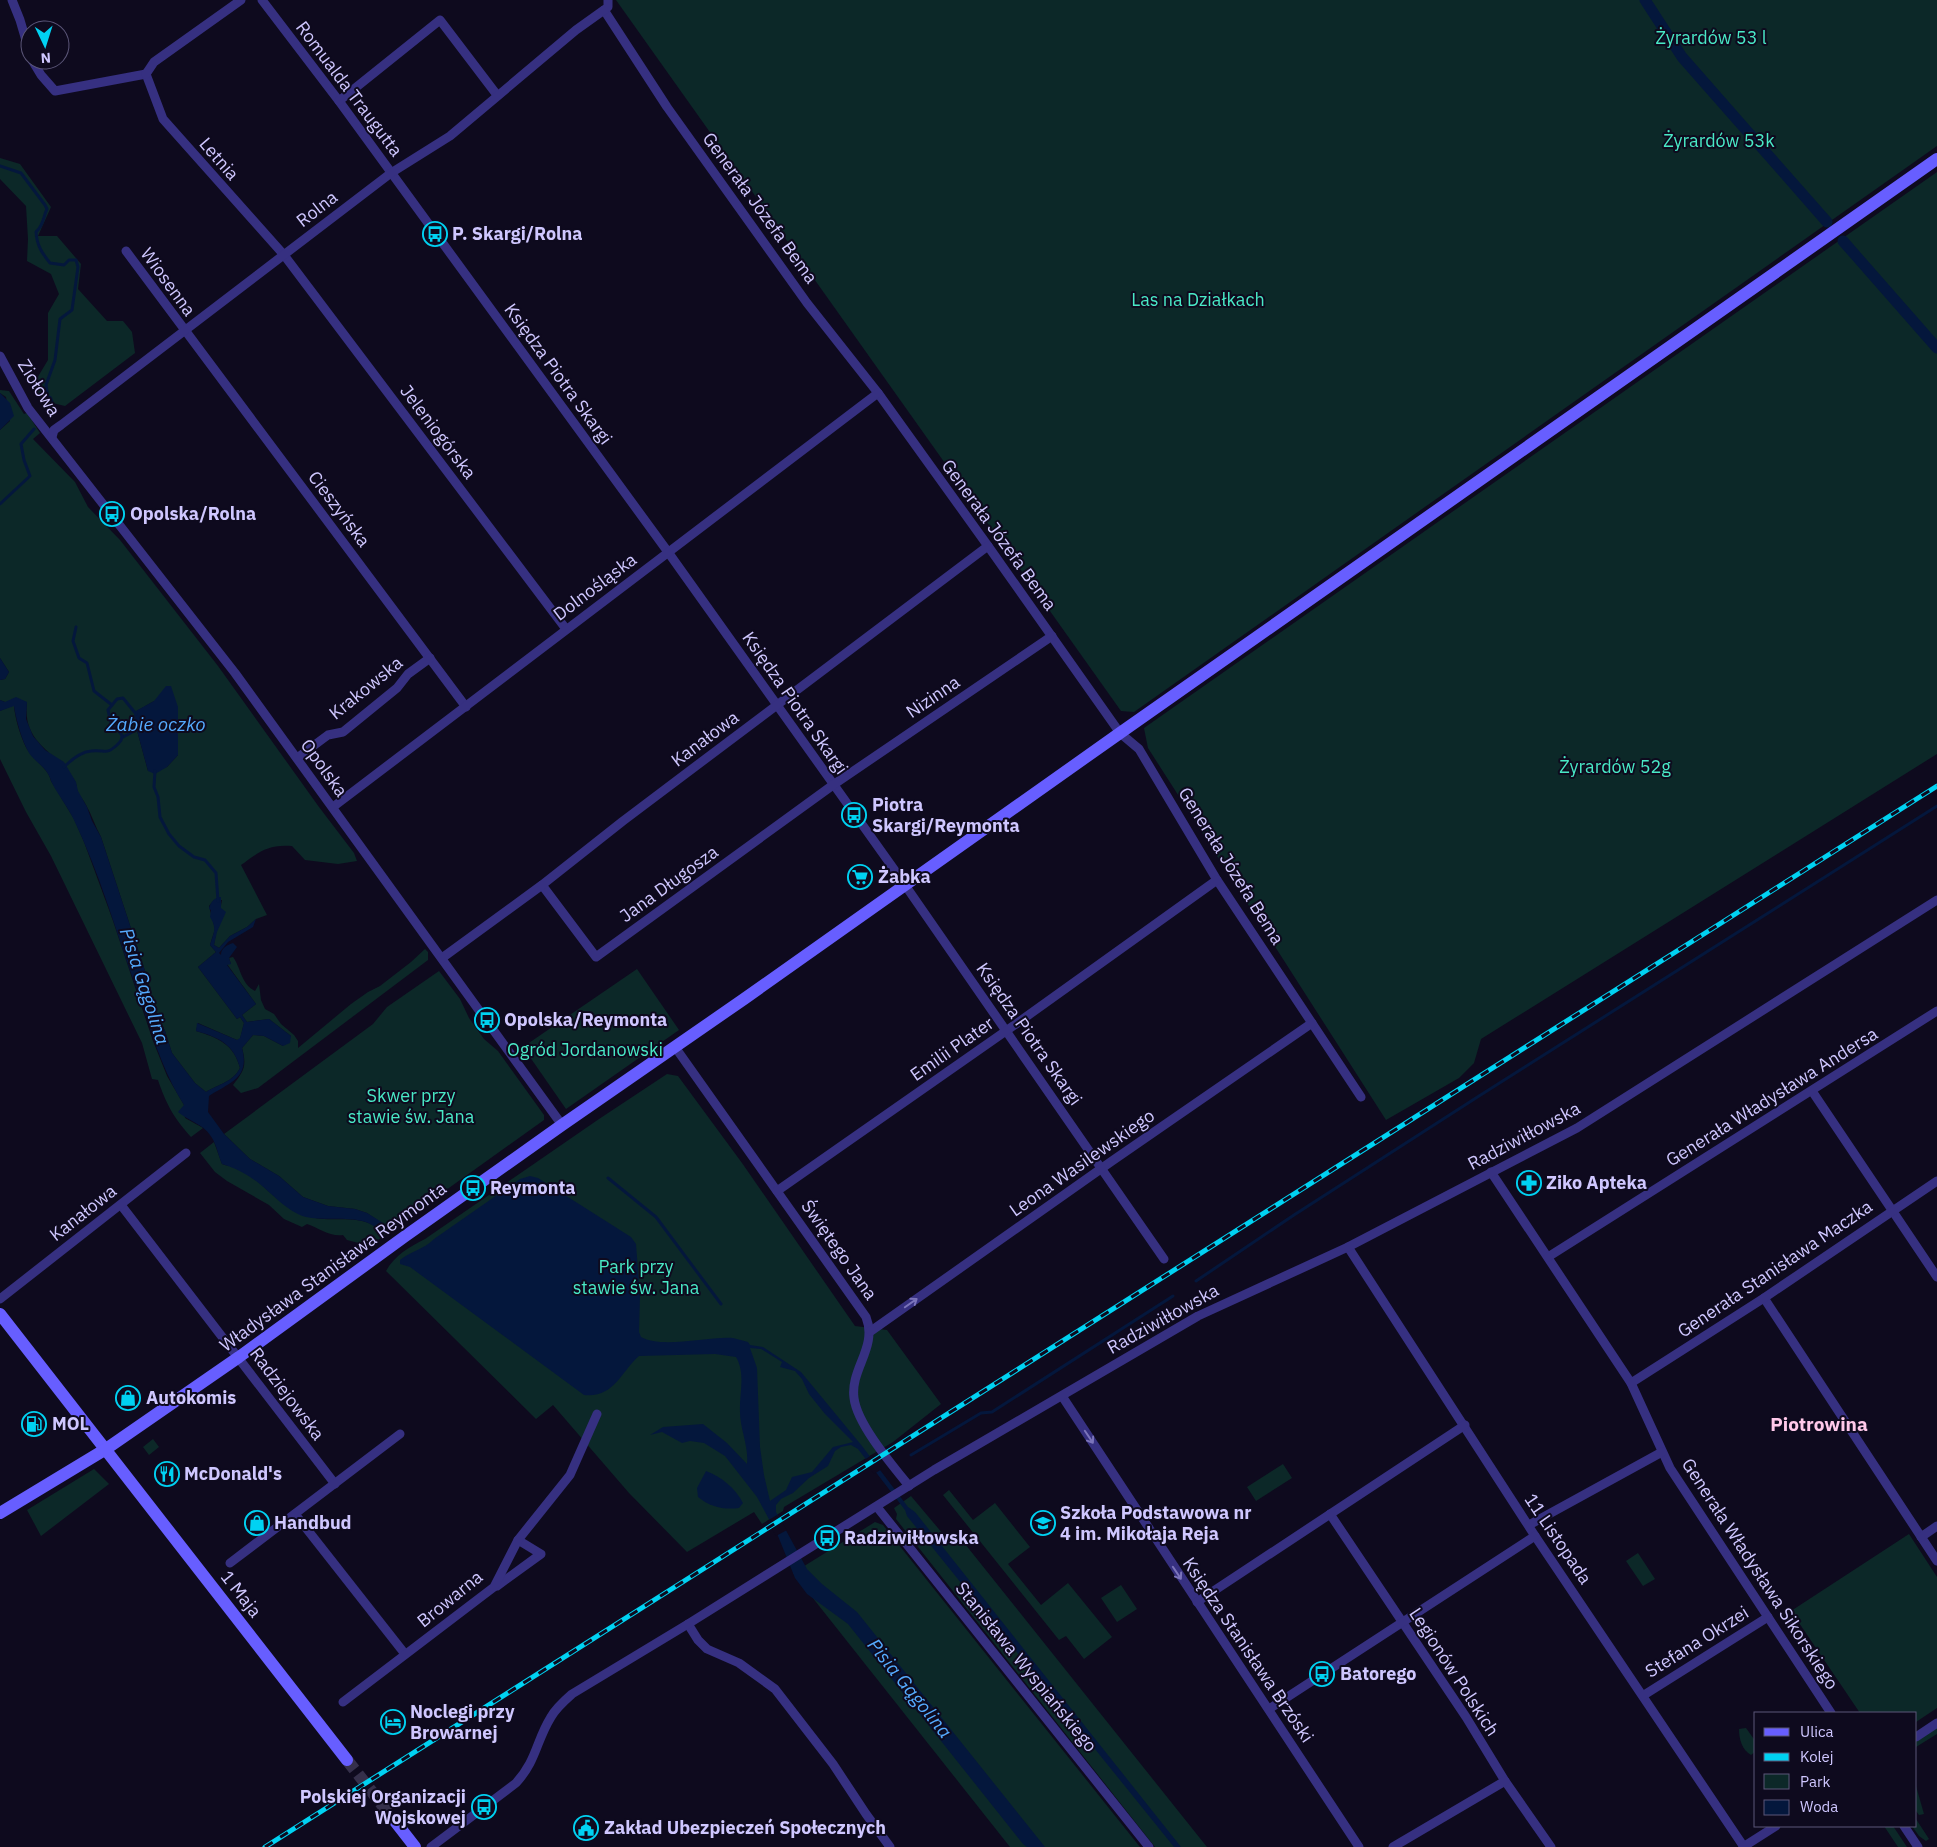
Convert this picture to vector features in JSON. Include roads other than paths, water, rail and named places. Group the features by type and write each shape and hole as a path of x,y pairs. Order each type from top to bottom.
{"main road":[{"name":"Władysława Stanisława Reymonta","path":"0,1513 106,1449 239,1357 404,1236 562,1124 675,1047 1937,159"},
{"name":"1 Maja","path":"0,1314 347,1760"},
{"path":"394,1820 415,1847"}],"street":[{"path":"12,0 20,20"},
{"path":"38,70 55,91 146,74 154,62 241,0"},
{"name":"Romualda Traugutta","path":"262,0 391,173"},
{"path":"604,10 608,7 608,0"},
{"name":"Rolna","path":"52,437 54,430 185,332 391,173 450,136 576,30 604,10"},
{"name":"Generała Józefa Bema","path":"604,10 667,106 807,303 878,394 1120,733 1139,749 1217,880 1361,1097"},
{"path":"339,101 440,20 497,95"},
{"name":"Letnia","path":"146,74 163,119 284,255"},
{"name":"Księdza Piotra Skargi","path":"391,173 778,705 1164,1259"},
{"name":"Wiosenna","path":"126,251 185,332"},
{"name":"Jeleniogórska","path":"284,255 566,629"},
{"name":"Cieszyńska","path":"185,332 466,707"},
{"name":"Ziołowa","path":"0,356 28,408 52,437"},
{"name":"Dolnośląska","path":"333,807 878,394"},
{"name":"Opolska","path":"52,437 172,591 333,807 562,1124"},
{"name":"Kanałowa","path":"442,958 542,885 623,821 988,546"},
{"name":"Nizinna","path":"833,785 1052,636"},
{"name":"Krakowska","path":"296,758 328,735 343,732 397,688 408,674 430,658"},
{"name":"Jana Długosza","path":"542,885 596,957 833,785"},
{"name":"Emilii Plater","path":"777,1191 1217,880"},
{"name":"Radziwiłłowska","path":"432,1847 516,1783 527,1771 550,1718 559,1705 572,1694 899,1492 1207,1311 1348,1247 1577,1128 1937,900"},
{"name":"Generała Władysława Andersa","path":"1548,1257 1937,1011"},
{"name":"Leona Wasilewskiego","path":"871,1331 1312,1023"},
{"name":"Świętego Jana","path":"675,1047 866,1317 871,1331"},
{"path":"1812,1091 1937,1277"},
{"name":"Kanałowa","path":"0,1299 186,1153"},
{"name":"Generała Władysława Sikorskiego","path":"1491,1172 1631,1383 1670,1468 1830,1712"},
{"name":"Generała Stanisława Maczka","path":"1631,1383 1764,1298 1937,1181"},
{"name":"Radziejowska","path":"121,1205 335,1484"},
{"name":"11 Listopada","path":"1348,1247 1536,1536 1644,1695 1743,1847"},
{"path":"1764,1298 1937,1561"},
{"path":"871,1331 854,1385 853,1398 866,1428 909,1486"},
{"name":"Księdza Stanisława Brzóski","path":"1062,1396 1359,1847"},
{"name":"Browarna","path":"344,1702 494,1587 518,1540 570,1475 597,1414"},
{"path":"1196,1602 1464,1425"},
{"path":"230,1563 400,1434"},
{"name":"Generała Władysława Sikorskiego","path":"1529,1525 1662,1452"},
{"name":"Stanisława Wyspiańskiego","path":"880,1505 1149,1847"},
{"path":"295,1514 405,1654"},
{"name":"Legionów Polskich","path":"1330,1514 1466,1717 1505,1781 1551,1847"},
{"path":"1921,1537 1937,1526"},
{"path":"1269,1709 1536,1536"},
{"path":"494,1587 541,1554 518,1540"},
{"name":"Stefana Okrzei","path":"1644,1695 1768,1617"},
{"path":"688,1624 698,1640 707,1649 739,1663 775,1689 833,1764 890,1847"},
{"path":"1917,1736 1937,1723"},
{"path":"1393,1847 1505,1781"},
{"path":"1743,1847 1774,1827"},
{"path":"1905,1827 1918,1847"}],"water":[{"path":"0,393 10,403 14,416 0,430"},
{"path":"51,396 54,403 49,414 45,407 46,397"},
{"path":"0,658 9,672 5,679 0,680"},
{"name":"Żabie oczko","path":"166,686 171,686 178,707 178,755 167,767 155,774 148,771 135,723 134,712 154,701"},
{"name":"Pisia Gągolina","path":"16,697 27,702 26,719 33,736 45,750 64,762 76,782 78,791 101,837 145,971 154,1008 165,1031 172,1053 195,1083 206,1092 230,1080 240,1068 234,1053 229,1047 218,1039 196,1031 197,1023 237,1040 240,1038 244,1023 240,1017 237,1019 198,967 216,952 210,945 214,927 210,917 211,910 209,909 215,899 221,897 221,908 226,912 217,932 214,945 219,948 230,936 247,927 256,919 253,927 228,942 219,953 221,955 223,949 233,943 237,947 229,958 231,964 227,965 256,1004 242,1015 247,1022 269,1019 291,1036 290,1043 283,1046 264,1036 253,1035 242,1048 244,1058 241,1073 231,1083 209,1096 208,1112 224,1134 250,1159 279,1176 303,1197 328,1206 355,1209 367,1213 388,1226 380,1232 374,1226 365,1222 306,1217 292,1211 252,1178 222,1164 214,1141 207,1131 178,1112 184,1105 168,1076 156,1045 106,900 72,815 47,773 26,748 14,706 0,711 0,700 5,702"},
{"name":"Pisia Gągolina","path":"530,1176 538,1178 631,1237 636,1244 640,1296 639,1332 641,1337 661,1342 733,1338 748,1342 750,1345 763,1347 801,1372 862,1446 908,1507 915,1512 1181,1847 1174,1847 907,1516 905,1510 858,1449 851,1445 841,1447 835,1451 828,1466 809,1478 793,1493 781,1499 776,1505 776,1512 807,1569 822,1584 857,1612 1045,1847 1027,1847 1023,1844 848,1624 807,1594 795,1578 778,1536 757,1497 725,1456 704,1443 690,1441 682,1443 662,1432 650,1435 663,1427 703,1424 727,1443 747,1464 747,1451 740,1418 741,1370 736,1357 715,1354 639,1356 616,1383 603,1393 584,1395 410,1267 400,1264 400,1260 404,1257 426,1246 520,1179","holes":["750,1348 761,1349 782,1362 780,1367 795,1371 802,1379 809,1394 825,1414 853,1442 833,1447 812,1472 792,1477 786,1490 770,1501 760,1447 757,1368"]},
{"path":"706,1471 717,1476 732,1488 743,1503 739,1508 717,1507 698,1497 697,1488"}],"waterway":[{"path":"1645,0 1682,57 1827,222"},
{"path":"0,166 21,173 45,205 47,209 42,224 36,232 42,252 50,263 64,265 69,260 76,260 78,267 72,310 60,319 55,360 46,385 48,398"},
{"path":"1843,241 1937,348"},
{"path":"0,504 30,476 21,444 34,429"},
{"path":"76,627 73,641 79,658 87,663 94,691 112,705"},
{"path":"64,767 84,753 107,751 120,741 122,735 111,723 108,710 117,699 123,698 136,714"},
{"path":"123,737 136,730"},
{"path":"155,771 154,787 158,797 160,817 169,834 179,846 194,857 205,860 216,873 218,901"},
{"path":"1196,1281 1294,1215 1479,1096 1937,806"},
{"path":"608,1178 656,1217 721,1304"},
{"path":"911,1455 981,1413 992,1412 1173,1296"}],"tunnel":[{"path":"347,1760 394,1820"}],"railway":[{"path":"265,1847 1937,786"}],"place":[{"name":"P. Skargi/Rolna","path":"435,234"},
{"name":"Opolska/Rolna","path":"112,514"},
{"name":"Piotra Skargi/Reymonta","path":"854,815"},
{"name":"Żabka","path":"860,877"},
{"name":"Opolska/Reymonta","path":"487,1020"},
{"name":"Ziko Apteka","path":"1529,1183"},
{"name":"Reymonta","path":"473,1188"},
{"name":"Autokomis","path":"128,1398"},
{"name":"MOL","path":"34,1424"},
{"name":"McDonald's","path":"167,1474"},
{"name":"Handbud","path":"257,1523"},
{"name":"Szkoła Podstawowa nr 4 im. Mikołaja Reja","path":"1043,1523"},
{"name":"Radziwiłłowska","path":"827,1538"},
{"name":"Batorego","path":"1322,1674"},
{"name":"Noclegi przy Browarnej","path":"393,1722"},
{"name":"Polskiej Organizacji Wojskowej","path":"484,1807"},
{"name":"Zakład Ubezpieczeń Społecznych","path":"586,1828"}],"district":[{"name":"Piotrowina","path":"1819,1424"}],"park label":[{"name":"Żyrardów 53 l","path":"1711,38"},
{"name":"Żyrardów 53k","path":"1719,141"},
{"name":"Las na Działkach","path":"1198,300"},
{"name":"Żyrardów 52g","path":"1615,767"},
{"name":"Ogród Jordanowski","path":"585,1050"},
{"name":"Skwer przy stawie św. Jana","path":"411,1106"},
{"name":"Park przy stawie św. Jana","path":"636,1277"}]}
